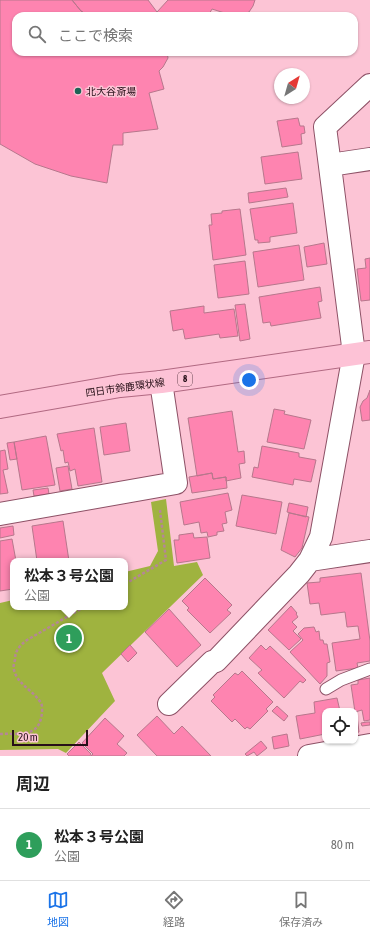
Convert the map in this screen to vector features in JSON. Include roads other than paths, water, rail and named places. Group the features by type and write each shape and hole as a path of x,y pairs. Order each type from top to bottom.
{"main road":[{"name":"四日市鈴鹿環状線","path":"0,407 120,386 161,382 362,353"}],"street":[{"path":"169,704 212,662 216,661 298,574 310,560 321,537 362,353 330,165 325,127 370,85"},
{"path":"330,165 370,159"},
{"path":"0,514 176,483 161,382"},
{"path":"310,560 370,551"},
{"path":"309,756 370,745"}],"lane":[{"path":"326,689 341,680 370,669"}],"place":[{"name":"北大谷斎場","path":"78,91"},
{"name":"松本３号公園","path":"69,638"}]}
